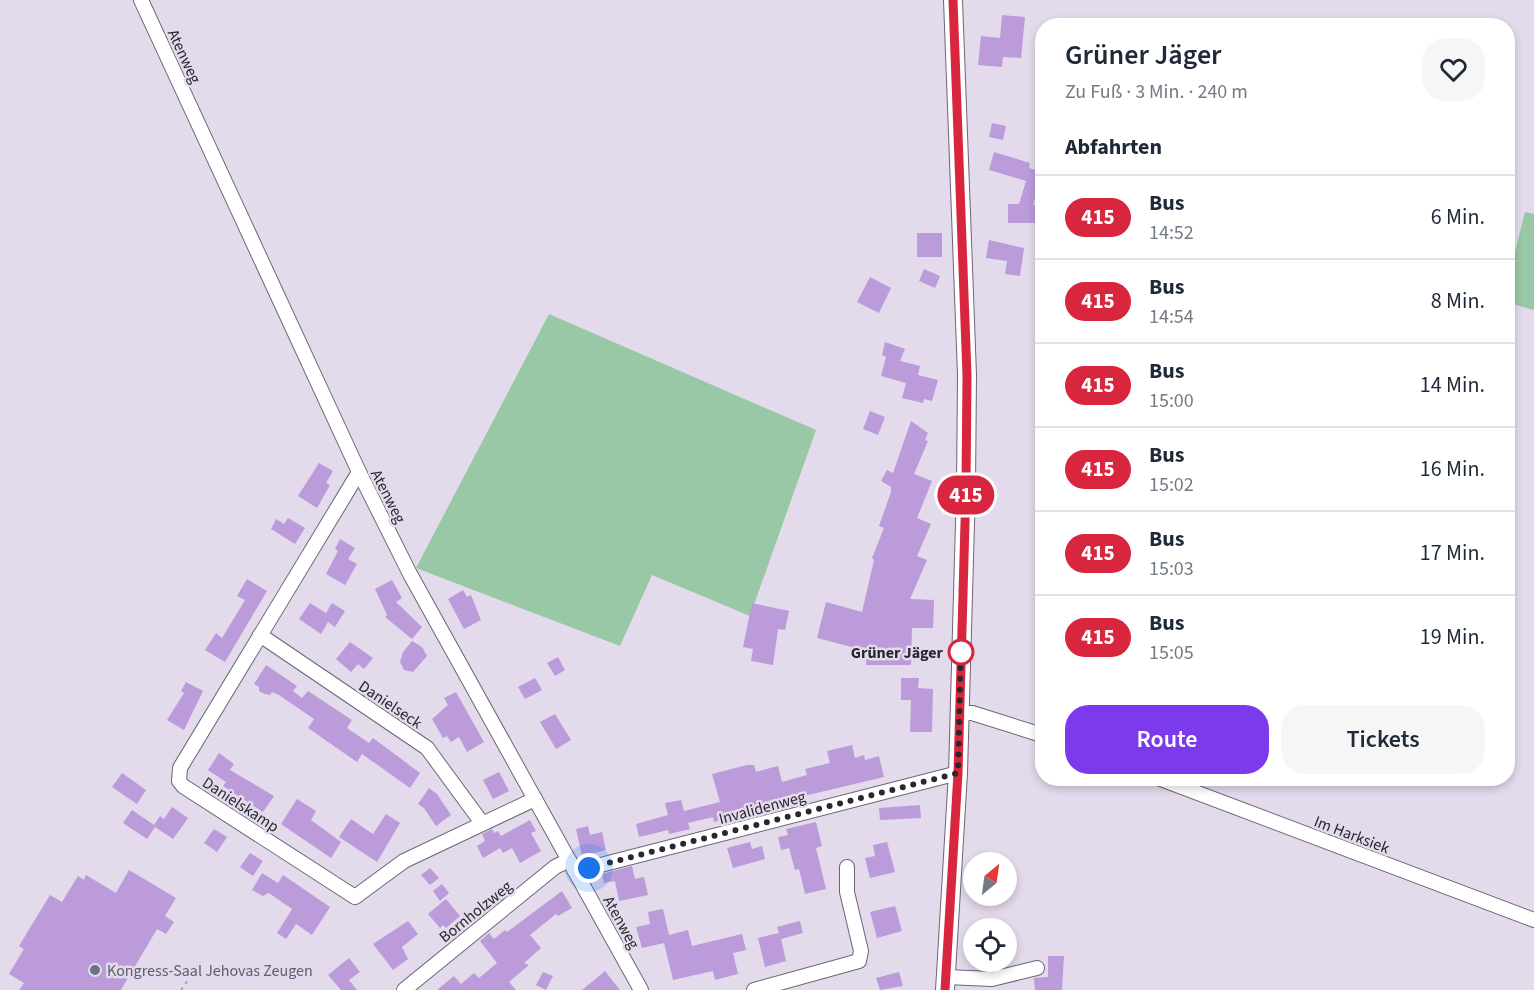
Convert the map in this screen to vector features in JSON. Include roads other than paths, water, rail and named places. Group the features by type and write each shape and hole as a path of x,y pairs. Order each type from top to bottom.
{"street":[{"name":"Atenweg","path":"141,0 359,472 410,574 640,990"},
{"path":"953,0 967,375 958,773 945,983 992,979 1037,968"},
{"name":"Danielskamp","path":"359,472 180,768 178,775 183,786 355,897 404,861 535,799"},
{"name":"Danielseck","path":"260,635 427,748 482,823"},
{"path":"959,713 972,712 1035,733"},
{"name":"Invalidenweg","path":"572,865 589,868 958,773"},
{"name":"Im Harksiek","path":"1179,786 1534,920"},
{"name":"Bornholzweg","path":"404,990 555,867 572,865"},
{"path":"754,990 860,962 861,951 847,892 847,867"}],"place":[{"name":"Grüner Jäger","path":"961,652"},
{"name":"Kongress-Saal Jehovas Zeugen","path":"95,970"}]}
